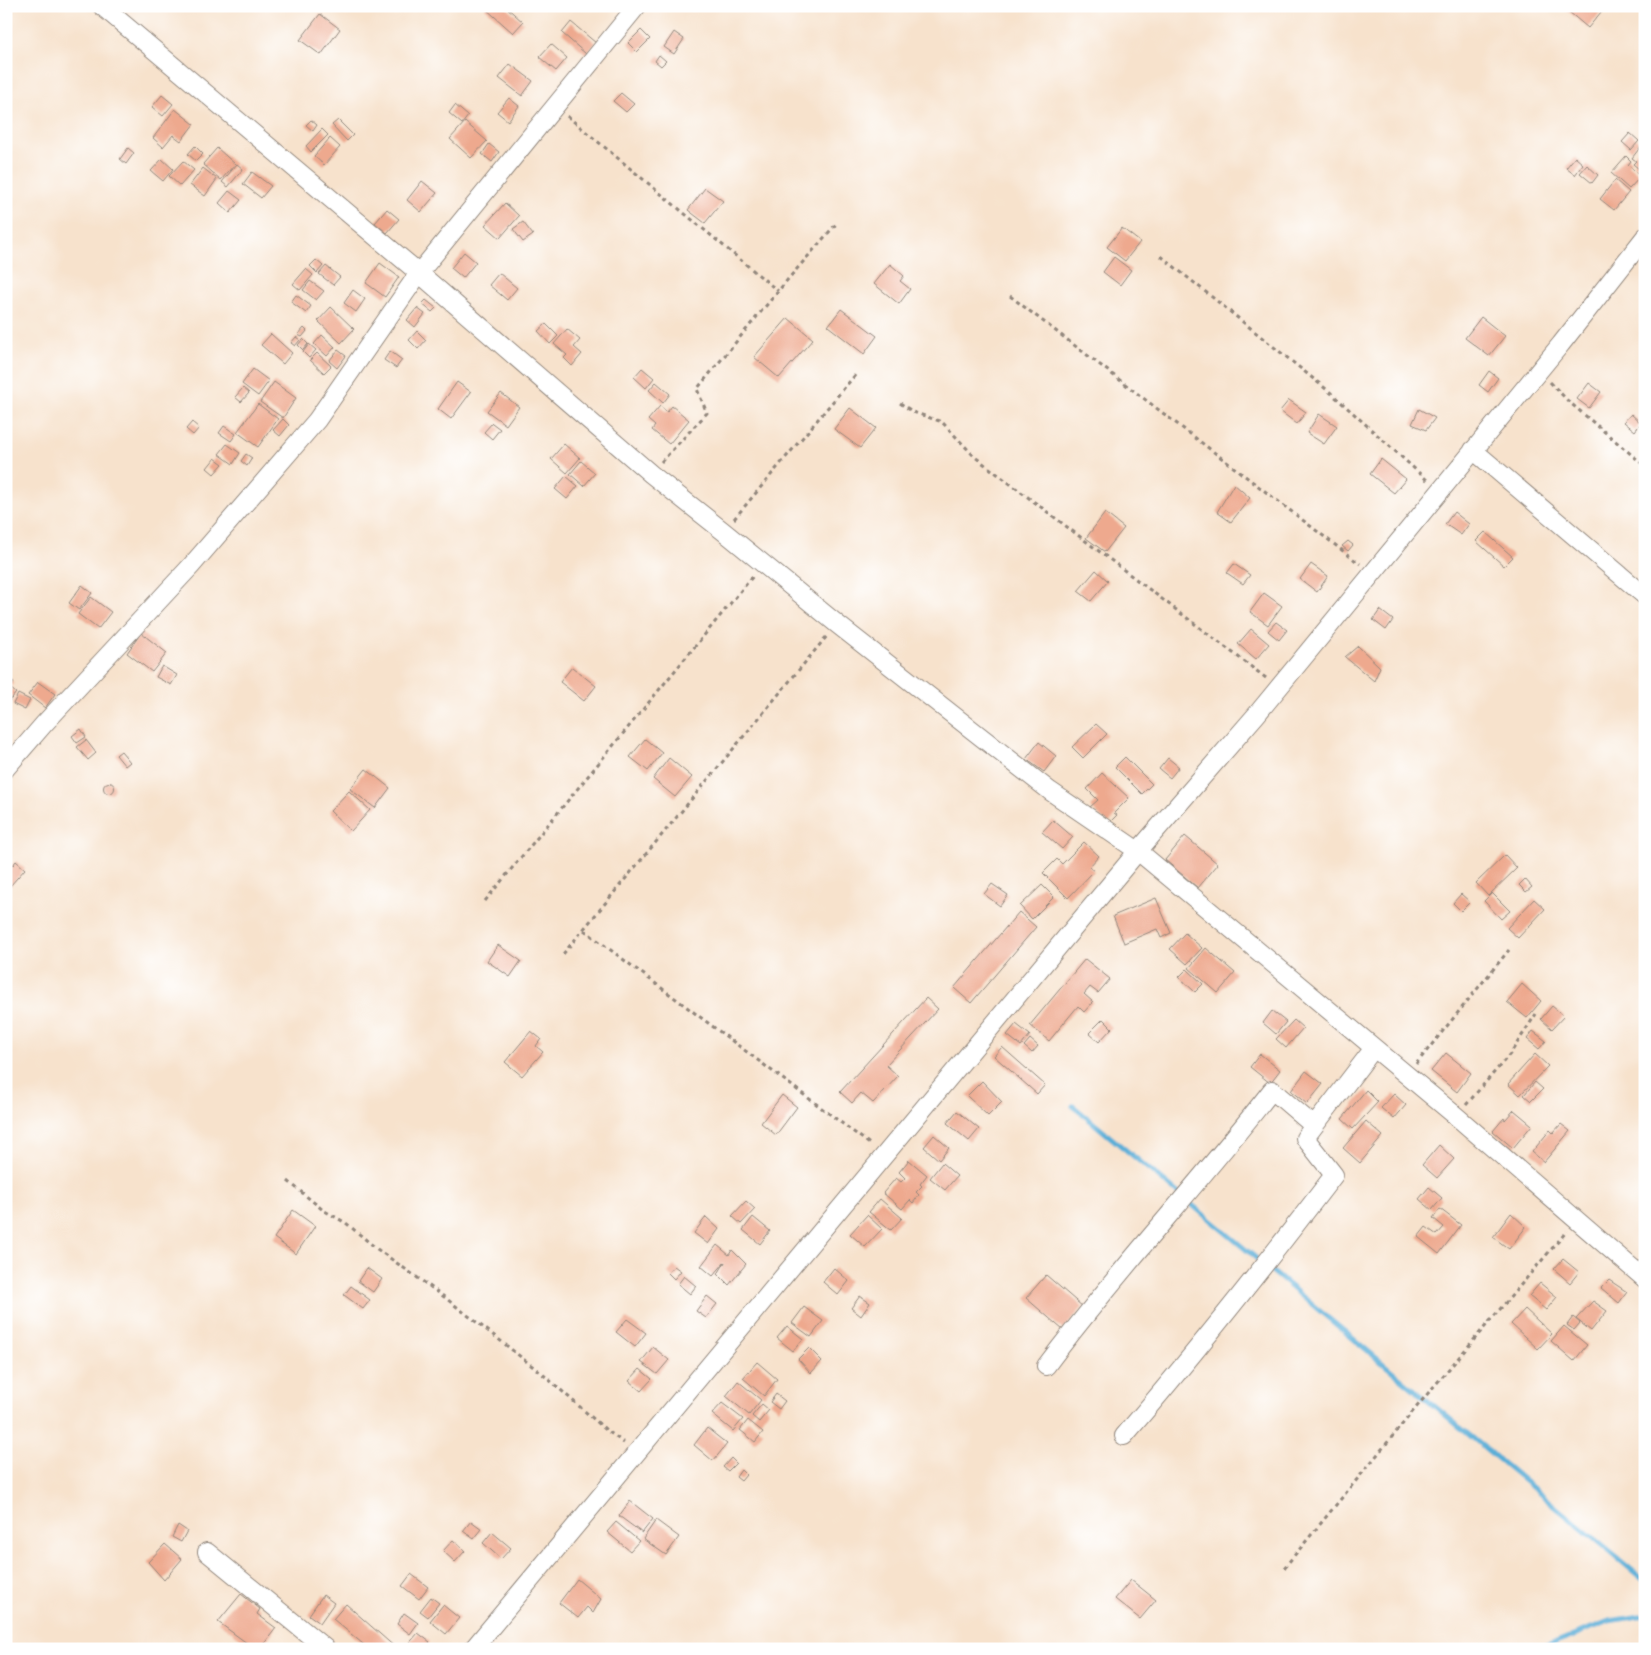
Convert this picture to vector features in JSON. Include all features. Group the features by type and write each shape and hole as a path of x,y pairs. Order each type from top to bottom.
{"street":[{"path":"102,6 420,273 651,474 837,624 1050,791 1138,851 1456,1116 1645,1279"},
{"path":"6,768 44,724 191,566 317,420 420,273 637,6"},
{"path":"473,1649 884,1154 1138,851 1279,687 1539,371 1645,237"},
{"path":"1473,450 1645,596"},
{"path":"1124,1436 1188,1361 1334,1175 1305,1138 1374,1048"},
{"path":"1046,1366 1074,1328 1272,1090 1314,1126"},
{"path":"207,1552 326,1649"}],"path":[{"path":"561,110 778,291"},
{"path":"651,474 707,413 697,389 837,223"},
{"path":"1161,256 1331,393 1440,492"},
{"path":"1010,296 1372,574"},
{"path":"1539,371 1568,401 1645,466"},
{"path":"724,531 856,374"},
{"path":"900,403 913,412 942,422 975,457 1279,687"},
{"path":"485,901 762,564"},
{"path":"563,954 837,624"},
{"path":"584,930 884,1154"},
{"path":"1407,1075 1509,950"},
{"path":"1456,1116 1510,1054 1536,1014"},
{"path":"288,1181 323,1210 346,1223 377,1249 490,1332 546,1377 605,1429 636,1452"},
{"path":"1284,1568 1424,1398 1577,1219"}],"building":[{"path":"486,6 505,6 523,22 513,33 485,8"},
{"path":"1562,6 1606,6 1588,28"},
{"path":"320,14 340,29 321,55 300,40"},
{"path":"571,22 596,43 586,54 562,33"},
{"path":"641,30 650,39 637,52 628,43"},
{"path":"674,32 684,39 674,54 664,47"},
{"path":"551,44 567,58 556,71 539,57"},
{"path":"659,55 666,61 661,66 655,61"},
{"path":"510,64 533,81 522,96 499,78"},
{"path":"621,93 634,104 626,112 613,101"},
{"path":"162,95 173,104 163,116 152,107"},
{"path":"509,98 519,106 508,121 497,112"},
{"path":"455,105 468,116 462,124 449,113"},
{"path":"175,109 194,124 181,141 173,135 163,147 153,138"},
{"path":"311,120 317,125 313,131 306,125"},
{"path":"338,120 353,135 347,141 332,125"},
{"path":"465,122 487,141 471,158 450,139"},
{"path":"322,129 328,135 311,152 306,146"},
{"path":"1630,133 1639,141 1631,150 1622,142"},
{"path":"330,138 340,147 324,165 314,156"},
{"path":"489,144 499,152 492,162 482,154"},
{"path":"1642,145 1645,148 1645,174 1633,164 1636,161 1632,158"},
{"path":"195,146 203,154 196,161 188,154"},
{"path":"128,148 134,153 126,164 120,159"},
{"path":"217,148 235,164 221,180 203,164"},
{"path":"1626,156 1631,161 1628,165 1641,176 1629,189 1611,173"},
{"path":"1575,157 1583,164 1575,175 1566,168"},
{"path":"162,159 173,169 163,181 151,171"},
{"path":"183,161 194,170 180,186 169,176"},
{"path":"237,164 243,169 228,187 222,182"},
{"path":"1587,165 1598,175 1592,183 1580,173"},
{"path":"203,168 217,179 205,196 190,185"},
{"path":"252,172 271,186 261,198 243,184"},
{"path":"1615,180 1629,192 1614,210 1600,199"},
{"path":"422,181 437,193 421,212 407,200"},
{"path":"705,188 723,201 705,223 688,210"},
{"path":"229,191 241,200 230,213 219,203"},
{"path":"505,203 519,216 500,238 485,225"},
{"path":"387,209 399,219 387,233 375,223"},
{"path":"523,222 533,235 523,242 513,229"},
{"path":"1122,228 1140,242 1125,261 1107,247"},
{"path":"464,252 476,262 463,278 451,268"},
{"path":"1114,257 1131,270 1120,285 1103,272"},
{"path":"316,260 323,266 317,273 310,266"},
{"path":"380,263 399,277 385,297 366,283"},
{"path":"890,264 904,276 900,281 910,289 899,304 874,284"},
{"path":"326,266 340,277 333,285 319,274"},
{"path":"306,269 313,275 300,290 293,284"},
{"path":"499,273 517,288 507,300 489,285"},
{"path":"310,281 324,291 316,300 303,290"},
{"path":"353,290 365,299 356,312 344,303"},
{"path":"296,295 311,306 306,313 291,302"},
{"path":"426,300 436,308 432,312 422,304"},
{"path":"331,307 354,329 341,343 318,321"},
{"path":"417,308 425,314 415,327 407,320"},
{"path":"841,309 877,336 864,354 828,326"},
{"path":"1481,317 1505,336 1489,356 1465,338"},
{"path":"788,318 813,339 779,378 754,357"},
{"path":"546,324 558,336 550,344 538,331"},
{"path":"304,328 307,331 302,337 298,335"},
{"path":"567,329 580,340 574,347 582,354 572,366 564,358 567,355 554,344"},
{"path":"417,331 426,340 418,349 409,340"},
{"path":"271,334 292,353 283,364 261,345"},
{"path":"322,335 335,347 327,356 314,344"},
{"path":"296,337 300,340 295,346 291,343"},
{"path":"303,339 308,344 303,350 298,345"},
{"path":"309,344 316,350 309,358 303,352"},
{"path":"338,350 346,356 337,368 329,361"},
{"path":"390,351 402,360 396,368 384,360"},
{"path":"317,353 331,366 324,373 310,360"},
{"path":"642,368 654,378 646,388 634,377"},
{"path":"253,369 269,381 258,396 242,384"},
{"path":"1489,371 1498,378 1488,392 1479,385"},
{"path":"274,382 296,398 283,418 260,402"},
{"path":"457,382 471,392 451,419 438,409"},
{"path":"656,382 670,394 663,403 649,390"},
{"path":"1589,383 1601,392 1589,408 1577,399"},
{"path":"243,388 249,393 241,402 235,397"},
{"path":"501,393 519,407 506,425 487,411"},
{"path":"1289,400 1306,412 1297,424 1280,411"},
{"path":"258,404 278,419 258,447 237,432"},
{"path":"660,406 667,412 672,406 689,420 669,444 652,430 655,426 648,420"},
{"path":"850,408 876,428 860,448 834,429"},
{"path":"1419,409 1435,418 1426,430 1412,424"},
{"path":"1319,414 1337,426 1324,444 1307,433"},
{"path":"1631,414 1641,423 1635,431 1624,422"},
{"path":"283,419 289,425 280,436 273,430"},
{"path":"192,422 199,428 193,435 186,429"},
{"path":"492,423 500,429 492,439 484,432"},
{"path":"224,426 236,434 231,441 219,433"},
{"path":"227,444 240,453 233,464 219,454"},
{"path":"564,444 580,458 567,473 551,459"},
{"path":"246,454 252,458 247,466 241,461"},
{"path":"215,458 223,464 214,474 207,468"},
{"path":"1381,459 1406,479 1394,493 1370,474"},
{"path":"581,461 595,473 584,486 570,474"},
{"path":"566,476 578,486 567,499 555,489"},
{"path":"1234,484 1250,498 1231,522 1217,512"},
{"path":"1454,512 1469,524 1461,535 1445,524"},
{"path":"1105,513 1124,528 1105,552 1086,538"},
{"path":"1485,532 1513,557 1504,566 1476,541"},
{"path":"1348,541 1353,545 1348,551 1342,546"},
{"path":"1234,564 1250,575 1243,584 1227,573"},
{"path":"1311,564 1328,576 1317,592 1300,579"},
{"path":"1096,570 1108,581 1091,601 1078,591"},
{"path":"82,585 92,593 79,610 69,603"},
{"path":"1264,593 1282,606 1268,625 1250,612"},
{"path":"91,597 111,612 98,629 78,614"},
{"path":"1380,610 1393,620 1386,630 1373,620"},
{"path":"1276,622 1287,630 1279,640 1268,631"},
{"path":"1251,629 1269,644 1256,659 1238,644"},
{"path":"141,633 167,653 152,672 127,653"},
{"path":"1358,646 1380,667 1374,681 1345,657"},
{"path":"162,666 177,675 171,685 156,677"},
{"path":"572,667 596,686 584,701 560,682"},
{"path":"9,679 14,683 10,688 16,693 6,705 6,683"},
{"path":"38,682 55,694 45,708 28,695"},
{"path":"18,694 30,700 25,710 13,704"},
{"path":"1096,724 1107,734 1083,758 1072,747"},
{"path":"81,729 86,737 77,743 72,736"},
{"path":"645,739 662,753 648,771 630,757"},
{"path":"86,740 96,753 88,760 77,747"},
{"path":"1039,742 1056,756 1044,772 1026,759"},
{"path":"121,751 130,762 125,766 116,755"},
{"path":"1125,757 1152,784 1142,794 1115,767"},
{"path":"669,758 692,777 675,797 653,779"},
{"path":"1168,758 1179,767 1170,778 1159,769"},
{"path":"366,769 390,788 375,808 350,789"},
{"path":"1102,773 1129,798 1114,813 1117,815 1108,824 1090,807 1098,800 1087,789"},
{"path":"109,782 115,788 109,794 103,788"},
{"path":"349,791 370,810 351,831 330,811"},
{"path":"1053,820 1073,837 1062,849 1042,832"},
{"path":"1185,836 1218,864 1198,888 1165,860"},
{"path":"1084,842 1099,856 1089,867 1094,871 1068,898 1043,873 1057,859 1062,864"},
{"path":"1505,855 1517,868 1488,896 1476,883"},
{"path":"8,860 13,865 16,861 25,869 10,886 6,883 6,862"},
{"path":"1525,879 1532,887 1526,892 1519,885"},
{"path":"992,884 1008,895 1000,906 984,894"},
{"path":"1042,885 1054,897 1032,919 1020,906"},
{"path":"1492,893 1510,911 1501,919 1484,901"},
{"path":"1461,894 1470,902 1461,911 1453,903"},
{"path":"1156,898 1171,933 1161,938 1157,929 1124,943 1113,916"},
{"path":"1534,899 1545,909 1518,938 1507,928"},
{"path":"1019,912 1036,927 971,1003 954,988"},
{"path":"1185,933 1202,948 1187,964 1170,949"},
{"path":"498,945 521,961 510,977 487,961"},
{"path":"1206,948 1235,973 1218,993 1189,968"},
{"path":"1085,959 1110,979 1098,993 1090,987 1084,994 1093,1002 1084,1012 1078,1006 1049,1041 1030,1025"},
{"path":"1187,969 1203,984 1195,992 1179,977"},
{"path":"1522,984 1541,1001 1527,1018 1507,1002"},
{"path":"926,998 938,1009 886,1065 898,1076 873,1103 861,1093 852,1103 840,1092"},
{"path":"1552,1006 1564,1016 1552,1029 1541,1019"},
{"path":"1272,1011 1286,1022 1276,1034 1263,1023"},
{"path":"1103,1019 1112,1028 1099,1042 1089,1033"},
{"path":"1294,1020 1303,1028 1286,1048 1276,1039"},
{"path":"1016,1024 1030,1035 1021,1046 1007,1035"},
{"path":"531,1031 541,1039 536,1046 543,1052 522,1076 505,1062"},
{"path":"1533,1031 1546,1041 1539,1049 1527,1039"},
{"path":"1030,1039 1038,1046 1032,1053 1024,1046"},
{"path":"1002,1047 1045,1085 1037,1094 994,1056"},
{"path":"1446,1053 1471,1073 1457,1092 1431,1071"},
{"path":"1260,1054 1280,1070 1270,1083 1250,1067"},
{"path":"1535,1054 1548,1066 1520,1095 1508,1084"},
{"path":"1306,1071 1323,1084 1307,1104 1291,1091"},
{"path":"982,1081 1002,1102 988,1116 967,1096"},
{"path":"1535,1082 1543,1089 1531,1101 1524,1095"},
{"path":"1366,1090 1378,1102 1353,1129 1342,1119"},
{"path":"1394,1094 1406,1105 1394,1119 1381,1108"},
{"path":"782,1095 797,1107 776,1135 761,1123"},
{"path":"1514,1110 1532,1125 1513,1148 1493,1131"},
{"path":"957,1111 979,1129 969,1141 947,1123"},
{"path":"1366,1121 1383,1136 1360,1163 1343,1148"},
{"path":"1561,1124 1570,1131 1544,1162 1532,1152 1550,1130 1553,1133"},
{"path":"934,1135 949,1148 939,1160 924,1147"},
{"path":"1439,1145 1454,1159 1437,1178 1422,1165"},
{"path":"909,1160 927,1175 920,1184 922,1186 916,1192 919,1195 913,1203 910,1200 902,1209 883,1193 896,1178 901,1182 905,1178 899,1172"},
{"path":"942,1163 957,1176 945,1190 930,1178"},
{"path":"1429,1187 1442,1198 1432,1210 1419,1199"},
{"path":"880,1199 902,1218 891,1230 869,1212"},
{"path":"746,1201 755,1209 741,1224 732,1216"},
{"path":"1440,1209 1461,1225 1439,1254 1418,1237 1426,1227 1437,1235 1444,1227 1433,1218"},
{"path":"293,1210 315,1226 296,1254 274,1238"},
{"path":"1511,1213 1526,1227 1509,1249 1493,1237"},
{"path":"867,1215 882,1229 865,1247 850,1234"},
{"path":"706,1217 719,1229 708,1244 694,1233"},
{"path":"753,1217 770,1231 760,1244 743,1230"},
{"path":"717,1245 729,1255 732,1250 746,1264 729,1285 718,1274 725,1262 713,1276 701,1266"},
{"path":"1563,1259 1579,1272 1570,1283 1554,1269"},
{"path":"674,1266 681,1271 674,1279 668,1273"},
{"path":"367,1268 382,1279 373,1292 358,1281"},
{"path":"834,1268 849,1281 838,1295 823,1282"},
{"path":"1046,1275 1083,1307 1063,1330 1026,1298"},
{"path":"684,1276 696,1286 690,1294 678,1284"},
{"path":"1609,1280 1627,1292 1619,1303 1601,1288"},
{"path":"1540,1283 1557,1297 1546,1310 1529,1296"},
{"path":"351,1286 370,1300 363,1309 344,1295"},
{"path":"707,1296 717,1304 706,1318 696,1311"},
{"path":"860,1296 870,1303 861,1316 851,1308"},
{"path":"1593,1301 1607,1311 1591,1331 1576,1319"},
{"path":"804,1307 823,1321 811,1337 792,1323"},
{"path":"1525,1309 1552,1334 1538,1349 1511,1324"},
{"path":"1573,1317 1580,1323 1574,1330 1567,1325"},
{"path":"627,1319 646,1333 635,1347 616,1332"},
{"path":"787,1326 803,1339 793,1351 777,1338"},
{"path":"1564,1326 1587,1345 1574,1361 1551,1341"},
{"path":"653,1347 669,1360 657,1374 641,1362"},
{"path":"809,1348 822,1361 811,1373 798,1359"},
{"path":"757,1362 777,1379 764,1396 743,1378"},
{"path":"640,1369 652,1379 641,1391 629,1381"},
{"path":"738,1381 761,1400 749,1415 726,1396"},
{"path":"776,1394 785,1401 779,1409 770,1402"},
{"path":"722,1403 743,1419 733,1431 712,1414"},
{"path":"762,1404 769,1410 759,1422 752,1416"},
{"path":"748,1420 763,1432 755,1442 740,1430"},
{"path":"707,1428 727,1444 713,1461 694,1445"},
{"path":"731,1458 736,1463 728,1471 723,1467"},
{"path":"741,1470 746,1475 741,1481 736,1477"},
{"path":"630,1501 653,1519 642,1533 619,1516"},
{"path":"656,1520 679,1537 666,1555 643,1539"},
{"path":"471,1521 482,1529 474,1539 463,1531"},
{"path":"616,1522 639,1541 630,1551 607,1532"},
{"path":"178,1525 187,1531 181,1542 172,1537"},
{"path":"492,1532 511,1548 501,1559 483,1543"},
{"path":"453,1540 465,1551 455,1562 443,1551"},
{"path":"165,1544 182,1559 164,1580 148,1562"},
{"path":"411,1574 428,1587 419,1599 402,1586"},
{"path":"577,1579 601,1599 593,1613 587,1607 578,1618 559,1603"},
{"path":"1131,1580 1156,1600 1140,1619 1115,1599"},
{"path":"241,1594 260,1609 257,1614 276,1628 260,1649 255,1649 218,1622"},
{"path":"323,1595 334,1603 320,1623 309,1615"},
{"path":"431,1597 439,1603 428,1617 420,1611"},
{"path":"346,1604 397,1649 369,1649 333,1619"},
{"path":"443,1605 459,1618 446,1634 430,1621"},
{"path":"404,1613 418,1623 410,1634 397,1624"},
{"path":"418,1633 430,1642 424,1649 409,1649 406,1647"}],"waterway":[{"path":"1073,1106 1645,1581"},
{"path":"1538,1649 1610,1621 1645,1615"}]}
